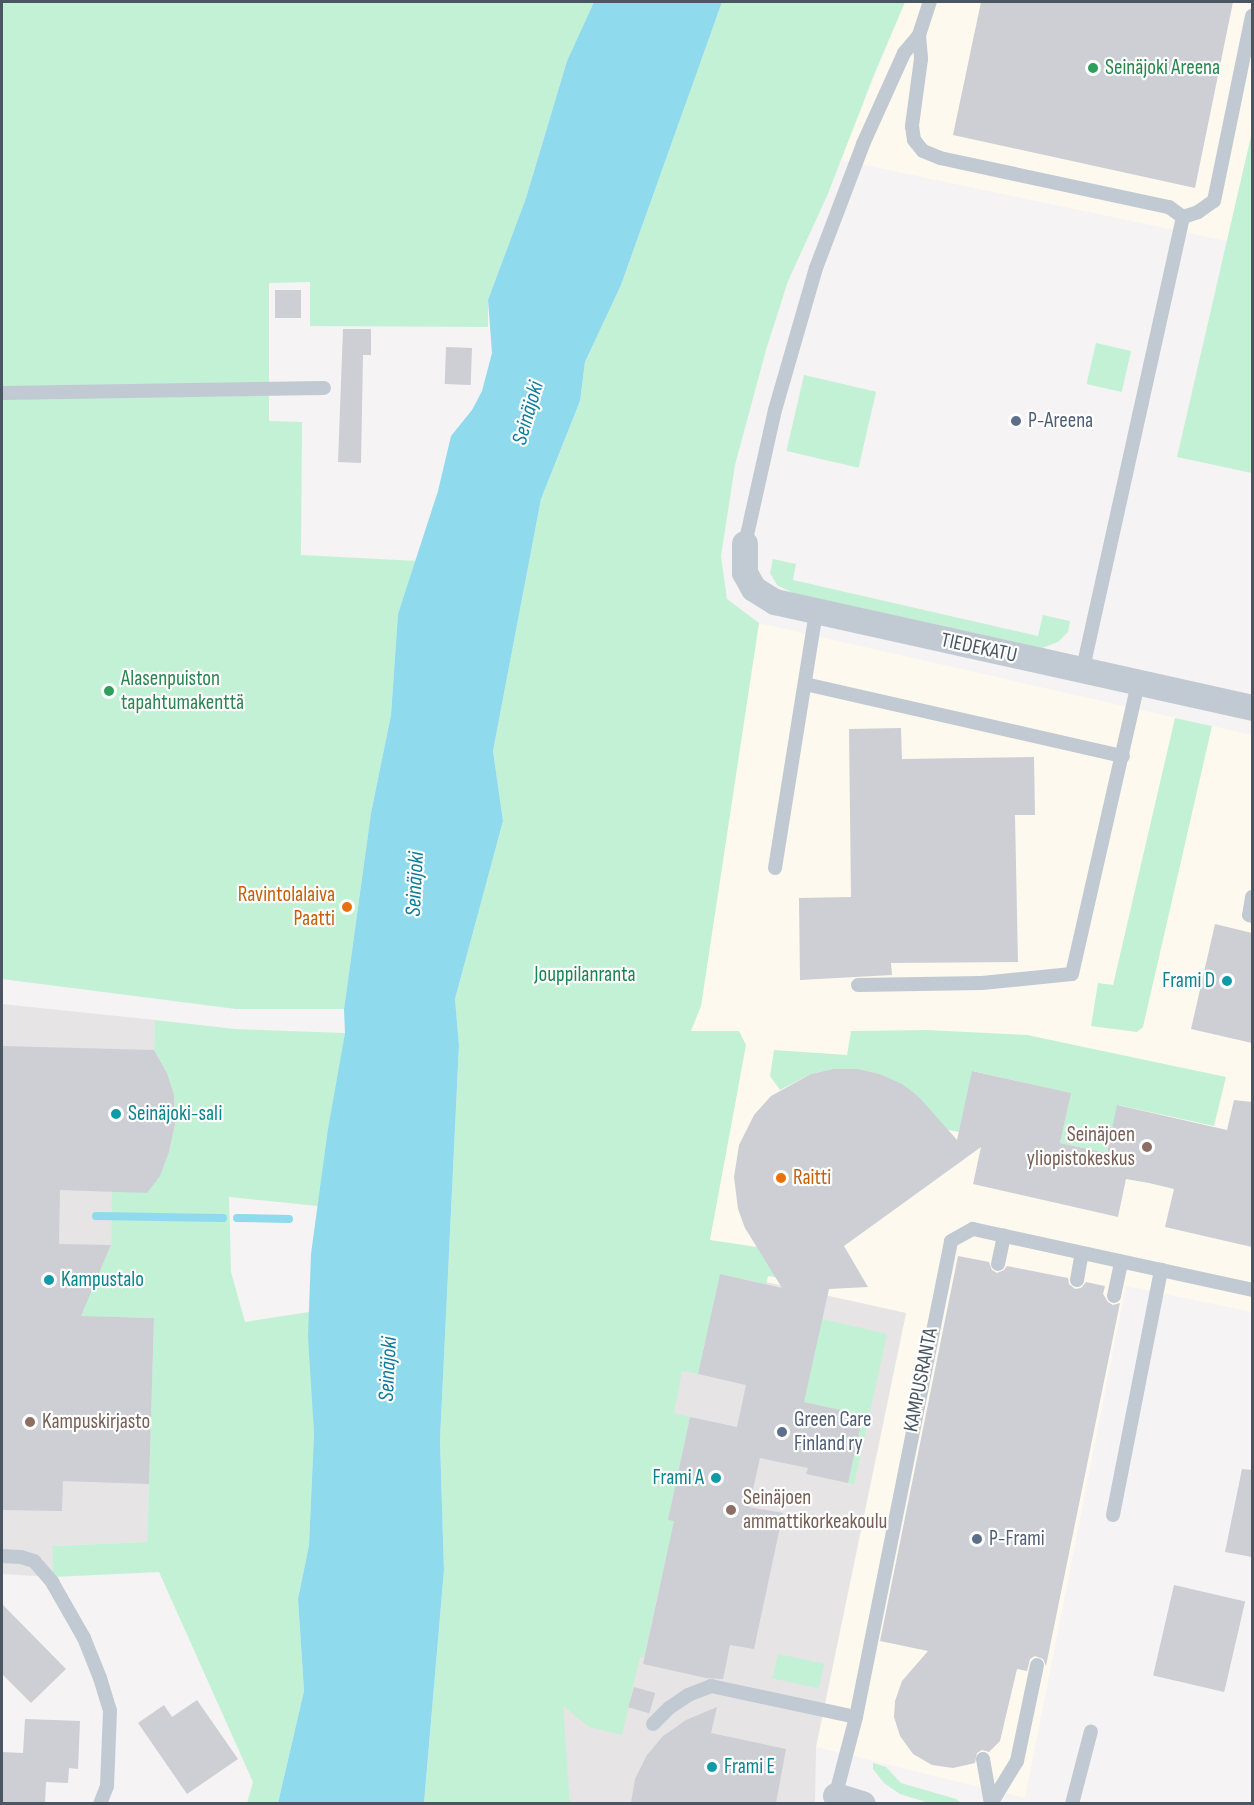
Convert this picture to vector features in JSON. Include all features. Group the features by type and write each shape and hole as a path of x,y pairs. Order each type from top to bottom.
{"street":[{"name":"TIEDEKATU","path":"745,544 745,573 754,589 775,602 1252,708"},
{"name":"KAMPUSRANTA","path":"835,1800 863,1803"}],"lane":[{"path":"745,544 775,410 816,268 863,144 904,53 919,35 930,2"},
{"path":"1184,217 1198,212 1214,201 1252,16"},
{"path":"919,35 921,59 912,126 914,140 923,151 940,158 1169,207 1184,217"},
{"path":"1082,671 1184,217"},
{"path":"2,393 159,388 324,388"},
{"path":"775,868 816,612"},
{"path":"858,985 982,983 1072,974 1138,683"},
{"path":"805,684 1123,756"},
{"path":"1252,897 1249,915 1252,916"},
{"name":"KAMPUSRANTA","path":"835,1800 856,1716 951,1241 973,1229 1252,1290"},
{"path":"998,1264 1004,1236"},
{"path":"1077,1280 1082,1253"},
{"path":"1114,1296 1121,1262"},
{"path":"1113,1515 1161,1270"},
{"path":"2,1556 21,1557 34,1561 52,1582 84,1638 96,1668 110,1711 107,1786 100,1803"},
{"path":"991,1803 1017,1761 1037,1665"},
{"path":"652,1724 678,1701 711,1686 856,1716"},
{"path":"1072,1803 1090,1731"},
{"path":"983,1759 991,1803"}],"shaded area":[{"path":"905,2 1252,2 1252,132 1227,241 841,160"},
{"path":"759,623 1252,735 1252,1312 1126,1286 1025,1798 816,1747 906,1313 642,1255 682,1045 701,1006"},
{"name":"Kampustalo","path":"2,1004 155,1020 154,1050 167,1073 174,1095 175,1124 169,1152 147,1193 113,1192 111,1245 79,1316 154,1318 147,1542 52,1546 53,1577 2,1574"},
{"name":"Seinäjoen ammattikorkeakoulu","path":"642,1255 906,1313 816,1747 815,1803 570,1804 562,1706"}],"green space":[{"path":"2,2 594,2 567,61 526,198 488,300 488,327 310,326 310,282 269,283 269,421 302,422 301,555 417,561 398,614 391,715 371,813 344,1009 236,1009 2,979"},
{"name":"Jouppilanranta","path":"722,2 905,2 827,196 788,281 766,350 735,465 721,556 727,599 759,623 701,1006 691,1031 739,1031 746,1045 710,1240 757,1247 786,1279 768,1276 766,1284 720,1274 698,1374 682,1371 674,1413 690,1417 668,1519 718,1531 667,1553 644,1657 640,1657 622,1735 589,1727 563,1706 570,1803 424,1804 444,1570 440,1440 459,1045 455,999 503,821 493,751 541,499 580,401 585,362 621,285"},
{"path":"1252,132 1252,473 1177,457"},
{"path":"1096,343 1131,351 1122,392 1087,384"},
{"path":"804,375 876,392 859,468 786,451"},
{"path":"773,559 796,564 793,580 1038,636 1043,615 1070,621 1068,632 1058,642 1042,648 793,593 777,585 770,573"},
{"path":"1175,718 1212,726 1143,1027 1137,1032 1091,1026 1098,983 1113,985"},
{"path":"155,1020 235,1029 345,1033 318,1206 229,1197 231,1272 245,1322 309,1312 314,1433 309,1545 298,1599 304,1691 278,1803 247,1803 253,1782 159,1572 53,1577 52,1546 147,1542 154,1318 79,1316 79,1302 91,1292 111,1245 112,1192 169,1152 175,1124 174,1095 167,1073 154,1050"},
{"path":"927,1030 1027,1035 1226,1077 1214,1126 1118,1105 1107,1153 1060,1143 1070,1093 973,1071 959,1132 943,1129 919,1097 880,1074 859,1069 833,1069 811,1074 780,1090 770,1076 774,1050 847,1055 851,1031"},
{"path":"822,1319 887,1334 854,1485 848,1483 862,1415 804,1402"},
{"path":"778,1654 824,1664 819,1688 773,1678"},
{"path":"873,1763 886,1767 901,1783 956,1799 961,1803 929,1803 900,1794 884,1783 873,1769"}],"water":[{"name":"Seinäjoki","path":"594,2 722,2 621,285 585,362 580,401 541,499 493,751 503,821 455,999 459,1045 440,1440 444,1570 424,1803 278,1803 304,1691 298,1599 309,1545 314,1433 308,1336 311,1254 328,1129 345,1033 344,1009 371,813 391,715 398,614 438,491 451,436 472,410 482,391 492,353 488,300 526,198 567,61"}],"building":[{"name":"Seinäjoki Areena","path":"981,2 1233,2 1195,188 953,135"},
{"path":"275,290 301,290 301,318 275,318"},
{"path":"343,329 371,329 371,355 363,355 361,463 338,462"},
{"path":"446,347 472,348 471,385 445,384"},
{"path":"901,728 902,759 1034,757 1035,815 1015,815 1018,962 891,963 892,975 800,980 799,898 851,897 849,729"},
{"name":"Frami D","path":"1215,924 1252,933 1252,1043 1191,1029"},
{"name":"Kampustalo","path":"2,1046 154,1050 167,1073 174,1095 175,1124 169,1152 160,1176 147,1193 60,1190 59,1244 111,1245 81,1316 154,1318 149,1484 63,1481 62,1511 2,1510"},
{"path":"833,1069 859,1069 880,1074 902,1084 919,1097 957,1140 972,1071 1071,1093 1060,1143 1107,1153 1117,1105 1227,1130 1234,1100 1252,1102 1252,1247 1165,1227 1174,1189 1149,1183 1126,1179 1118,1217 973,1184 981,1147 844,1246 868,1287 829,1289 804,1402 863,1415 848,1483 806,1474 808,1468 760,1458 749,1507 783,1513 754,1649 730,1645 723,1679 706,1678 643,1664 674,1521 668,1520 690,1417 737,1427 746,1385 698,1374 720,1274 782,1288 745,1228 738,1209 734,1177 739,1145 754,1115 771,1096 811,1074"},
{"name":"P-Frami","path":"958,1256 989,1262 992,1270 997,1273 1007,1266 1068,1278 1069,1284 1075,1289 1081,1288 1086,1282 1105,1286 1103,1294 1108,1302 1113,1305 1120,1303 1046,1666 1043,1659 1035,1656 1030,1659 1027,1671 1017,1669 1000,1741 989,1752 982,1750 977,1753 975,1763 953,1768 932,1765 913,1754 900,1736 894,1717 895,1701 902,1681 928,1651 880,1641"},
{"path":"1242,1469 1252,1470 1252,1557 1225,1552"},
{"path":"1174,1585 1245,1601 1224,1692 1153,1676"},
{"path":"2,1604 66,1669 31,1703 2,1674"},
{"path":"634,1687 655,1693 649,1713 628,1707"},
{"path":"197,1700 238,1759 187,1794 138,1723 164,1705 172,1717"},
{"name":"Frami E","path":"717,1707 711,1733 786,1749 776,1803 631,1803 635,1779 647,1755 663,1736 686,1720"},
{"path":"25,1719 80,1721 78,1769 69,1768 68,1783 46,1782 45,1803 2,1803 2,1752 23,1753"}],"waterway":[{"path":"96,1216 223,1218"},
{"path":"237,1218 289,1219"}],"place":[{"name":"Seinäjoki Areena","path":"1093,68"},
{"name":"P-Areena","path":"1016,421"},
{"name":"Alasenpuiston tapahtumakenttä","path":"109,691"},
{"name":"Ravintolalaiva Paatti","path":"347,907"},
{"name":"Frami D","path":"1227,981"},
{"name":"Seinäjoki-sali","path":"116,1114"},
{"name":"Seinäjoen yliopistokeskus","path":"1147,1147"},
{"name":"Raitti","path":"781,1178"},
{"name":"Kampustalo","path":"49,1280"},
{"name":"Kampuskirjasto","path":"30,1422"},
{"name":"Green Care Finland ry","path":"782,1432"},
{"name":"Frami A","path":"716,1478"},
{"name":"Seinäjoen ammattikorkeakoulu","path":"731,1510"},
{"name":"P-Frami","path":"977,1539"},
{"name":"Frami E","path":"712,1767"}]}
